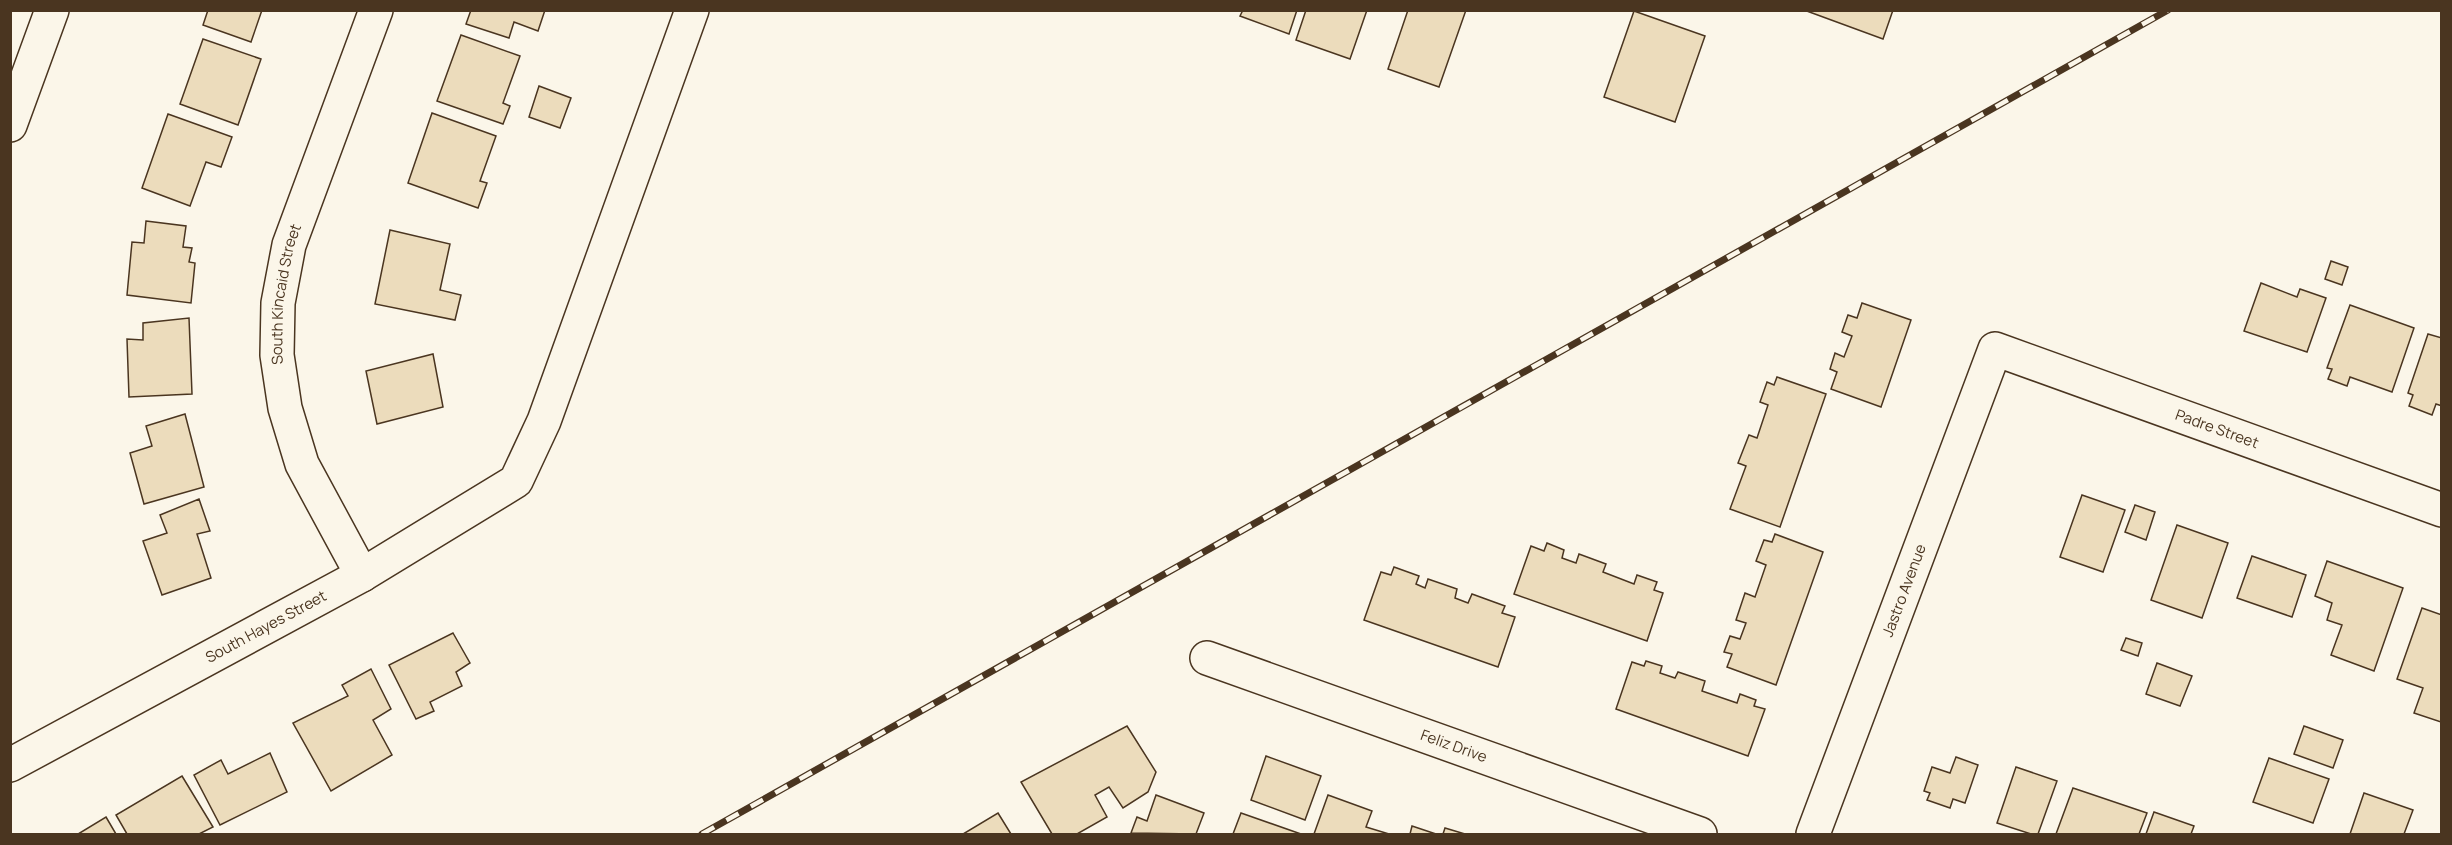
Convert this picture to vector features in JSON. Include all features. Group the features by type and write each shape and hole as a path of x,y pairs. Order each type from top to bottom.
{"street":[{"path":"10,125 52,10"},
{"name":"South Kincaid Street","path":"362,575 302,464 288,419 278,355 278,303 289,244 376,10"},
{"name":"South Hayes Street","path":"10,765 362,575 516,481 544,422 692,10"},
{"name":"Padre Street","path":"1995,349 2442,510"},
{"name":"Jastro Avenue","path":"1813,834 1995,349"},
{"name":"Feliz Drive","path":"1207,658 1700,834"}],"building":[{"path":"208,10 262,10 251,42 203,25"},
{"path":"471,10 545,10 538,31 514,22 509,38 466,24"},
{"path":"1243,10 1297,10 1289,34 1240,16"},
{"path":"1306,10 1367,10 1350,59 1296,40"},
{"path":"1408,10 1466,10 1439,87 1388,69"},
{"path":"1804,10 1893,10 1883,39"},
{"path":"1634,11 1705,36 1675,122 1604,97"},
{"path":"461,35 520,56 503,103 510,106 503,124 437,101"},
{"path":"203,39 261,59 238,125 180,104"},
{"path":"539,86 571,98 560,128 529,117"},
{"path":"432,113 496,136 480,181 487,183 478,208 408,183"},
{"path":"168,114 232,137 221,167 206,162 190,206 142,188"},
{"path":"146,221 186,226 183,247 192,248 189,262 195,263 191,303 127,295 132,242 144,243"},
{"path":"390,230 450,244 440,290 461,295 455,320 375,304"},
{"path":"2331,261 2348,267 2342,285 2325,279"},
{"path":"2261,283 2297,297 2300,289 2326,298 2307,352 2244,331"},
{"path":"1862,303 1911,320 1881,407 1831,389 1837,372 1830,369 1835,353 1844,357 1852,336 1842,332 1848,315 1857,318"},
{"path":"2350,305 2414,328 2392,392 2350,377 2347,386 2328,379 2332,369 2327,368"},
{"path":"189,318 192,394 129,397 127,339 143,340 143,323"},
{"path":"2428,334 2442,338 2442,406 2436,404 2432,415 2409,406 2413,395 2408,393"},
{"path":"433,354 443,407 377,424 366,371"},
{"path":"1777,377 1826,394 1780,527 1730,509 1746,466 1738,463 1749,435 1757,438 1768,405 1760,402 1767,382 1774,385"},
{"path":"185,414 204,487 144,504 130,453 152,446 146,426"},
{"path":"2082,495 2125,510 2103,572 2060,557"},
{"path":"199,499 210,531 197,534 211,578 162,595 143,541 167,533 160,515"},
{"path":"2135,505 2155,512 2146,540 2125,532"},
{"path":"2177,525 2228,543 2202,618 2151,600"},
{"path":"1775,534 1823,552 1776,685 1727,667 1732,654 1724,652 1730,636 1740,639 1746,623 1736,620 1745,593 1755,597 1766,565 1756,561 1764,540 1772,542"},
{"path":"1547,543 1564,550 1562,558 1576,563 1579,554 1606,564 1603,572 1634,584 1637,575 1657,582 1654,590 1663,593 1647,641 1514,594 1531,546 1544,551"},
{"path":"2252,556 2306,575 2292,617 2237,598"},
{"path":"2327,561 2403,588 2374,671 2331,655 2342,625 2327,620 2332,603 2315,596"},
{"path":"1394,567 1419,576 1416,584 1425,588 1428,579 1457,589 1455,598 1468,603 1472,594 1505,606 1502,613 1515,617 1498,667 1364,620 1381,572 1391,575"},
{"path":"2422,608 2442,615 2441,722 2414,713 2423,688 2397,679"},
{"path":"453,633 470,663 456,672 462,686 430,702 434,711 416,719 389,665"},
{"path":"2126,638 2142,643 2138,656 2121,650"},
{"path":"1646,661 1662,666 1660,673 1675,678 1678,672 1705,681 1702,691 1737,703 1740,694 1756,700 1754,706 1765,709 1748,756 1616,709 1632,662 1644,666"},
{"path":"2157,663 2192,676 2180,706 2146,694"},
{"path":"371,669 391,709 373,720 392,755 331,791 293,723 348,696 342,685"},
{"path":"1127,726 1156,772 1148,792 1123,808 1109,787 1095,795 1107,817 1077,834 1052,834 1021,782"},
{"path":"2304,726 2343,740 2333,768 2294,754"},
{"path":"270,753 287,792 220,825 194,775 221,760 228,774"},
{"path":"1266,756 1321,776 1305,820 1251,800"},
{"path":"1956,757 1978,765 1965,803 1953,799 1950,808 1927,800 1930,793 1924,791 1932,767 1950,773"},
{"path":"2269,758 2329,779 2313,823 2253,802"},
{"path":"2016,767 2057,781 2038,834 2031,834 1997,823"},
{"path":"182,776 213,827 199,834 127,834 116,815"},
{"path":"2073,788 2147,813 2139,834 2056,834"},
{"path":"2364,793 2413,810 2404,834 2350,834"},
{"path":"1156,795 1204,813 1196,834 1131,833 1137,817 1147,821"},
{"path":"1328,795 1372,811 1366,827 1389,834 1314,834"},
{"path":"2154,812 2194,826 2191,834 2146,834"},
{"path":"998,813 1011,834 963,834"},
{"path":"1241,813 1301,834 1233,834"},
{"path":"106,817 116,834 78,834"},
{"path":"1412,826 1436,834 1410,834"},
{"path":"1445,828 1465,834 1443,834"}],"railway":[{"path":"702,834 2168,10"}]}
